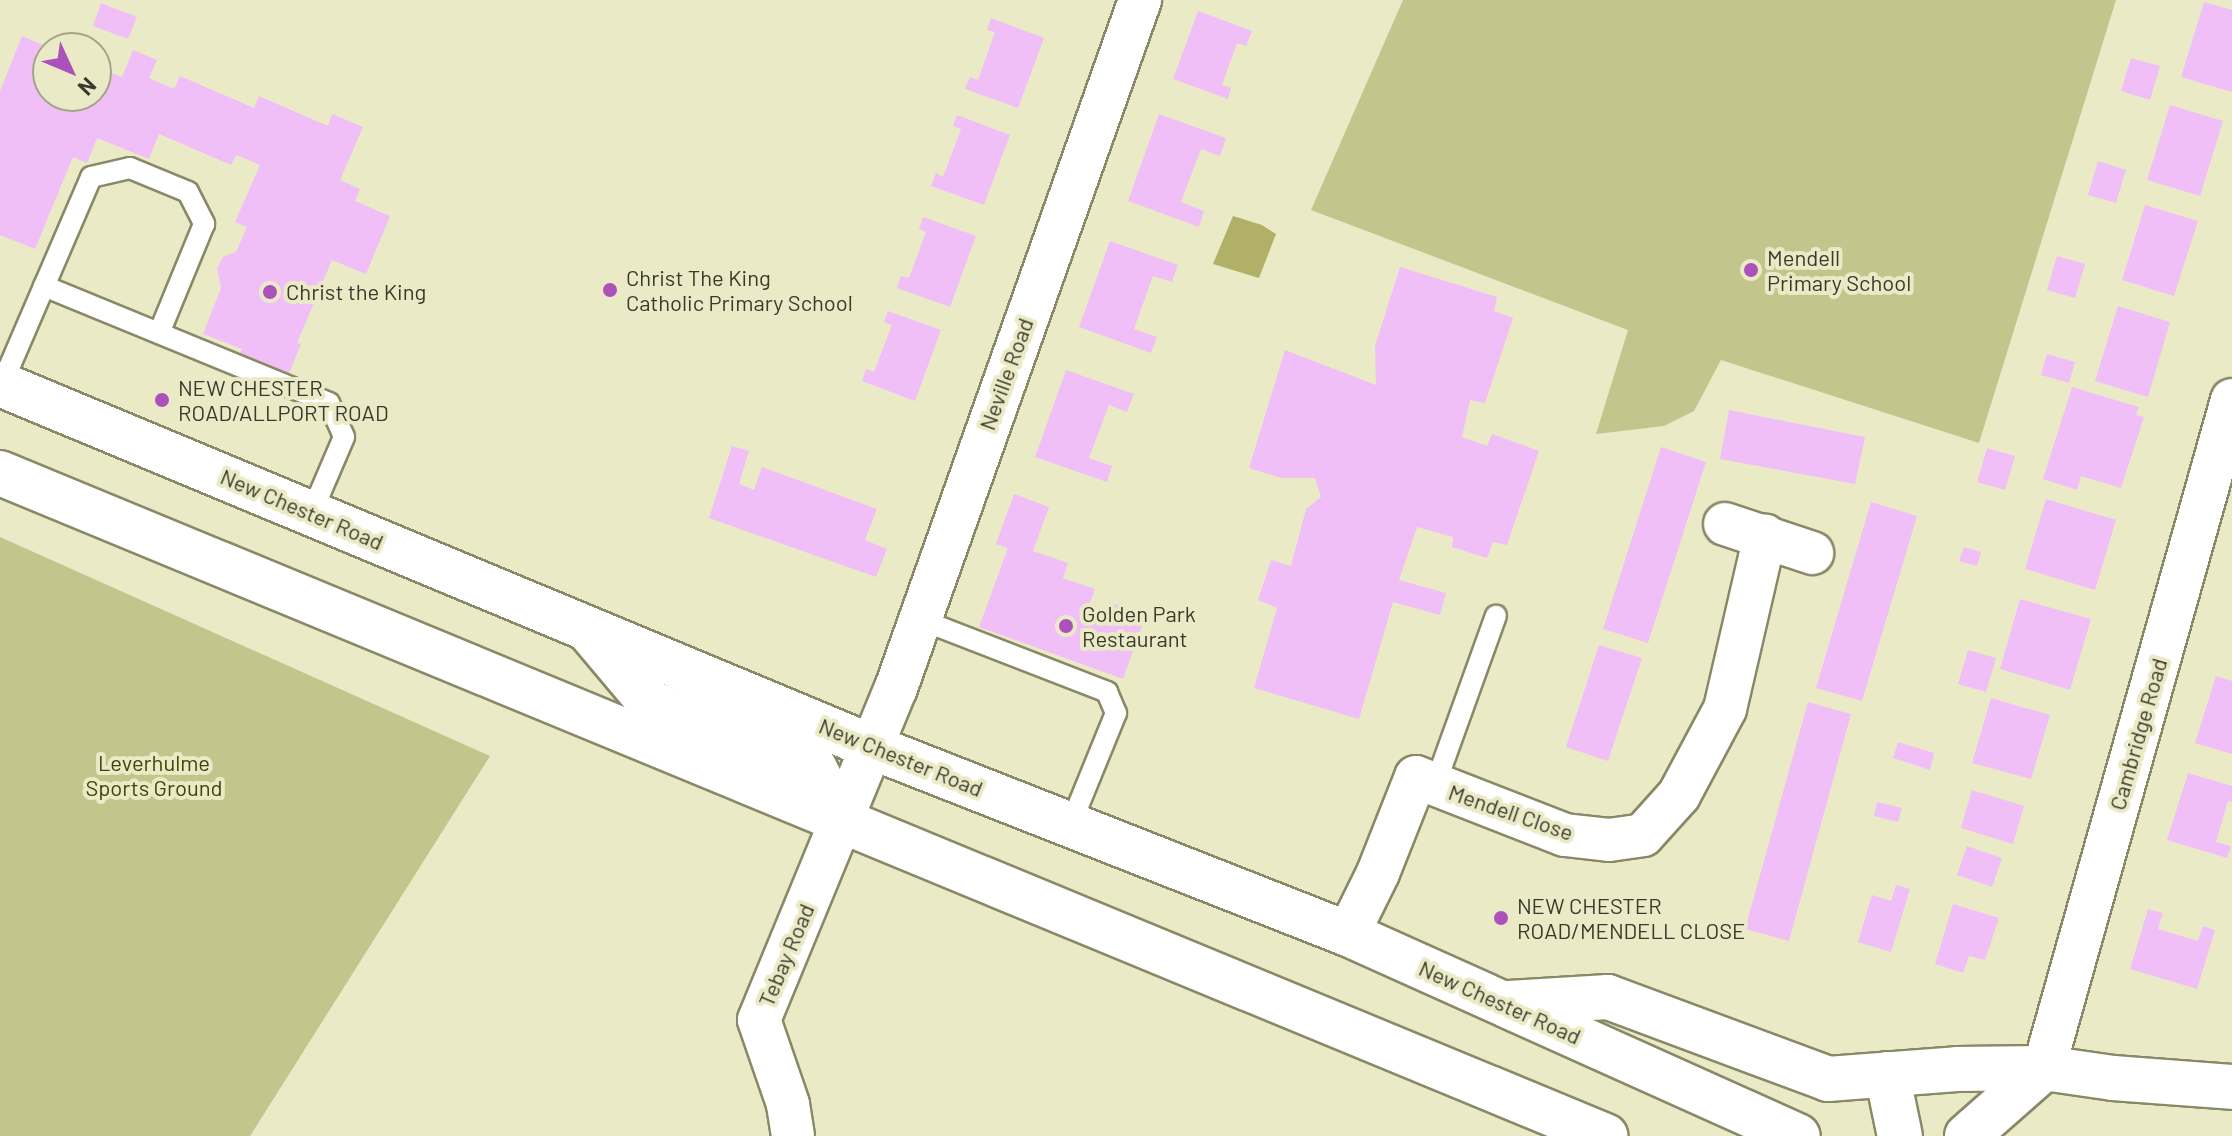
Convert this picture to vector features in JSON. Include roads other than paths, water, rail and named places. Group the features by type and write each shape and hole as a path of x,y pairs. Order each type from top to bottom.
{"main road":[{"name":"New Chester Road","path":"1,384 872,747 1348,934 1798,1136"},
{"path":"0,473 1605,1136"},
{"path":"587,628 649,702 814,767 842,822"},
{"path":"1502,1003 1608,997 1828,1079 2044,1068 2113,1078 2232,1087"},
{"path":"1967,1136 2044,1068"},
{"path":"1887,1074 1900,1136"}],"street":[{"name":"Neville Road","path":"872,747 1140,0"},
{"name":"Cambridge Road","path":"2044,1068 2232,400"},
{"path":"1725,524 1812,553"},
{"name":"Mendell Close","path":"1348,934 1378,873 1416,777 1565,835 1609,840 1643,835 1679,795 1725,709 1765,536"},
{"name":"Tebay Road","path":"793,1136 788,1104 759,1020 872,747"}],"lane":[{"path":"1,384 91,177 130,168 188,192 204,224 159,333"},
{"path":"44,286 329,403 344,437 311,514"},
{"path":"1435,785 1496,616"},
{"path":"919,619 1107,692 1116,713 1071,823"}],"place":[{"name":"Mendell Primary School","path":"1751,270"},
{"name":"Christ The King Catholic Primary School","path":"610,290"},
{"name":"Christ the King","path":"270,292"},
{"name":"NEW CHESTER ROAD/ALLPORT ROAD","path":"162,400"},
{"name":"Golden Park Restaurant","path":"1066,626"},
{"name":"NEW CHESTER ROAD/MENDELL CLOSE","path":"1501,918"}],"park label":[{"name":"Leverhulme Sports Ground","path":"154,774"}]}
